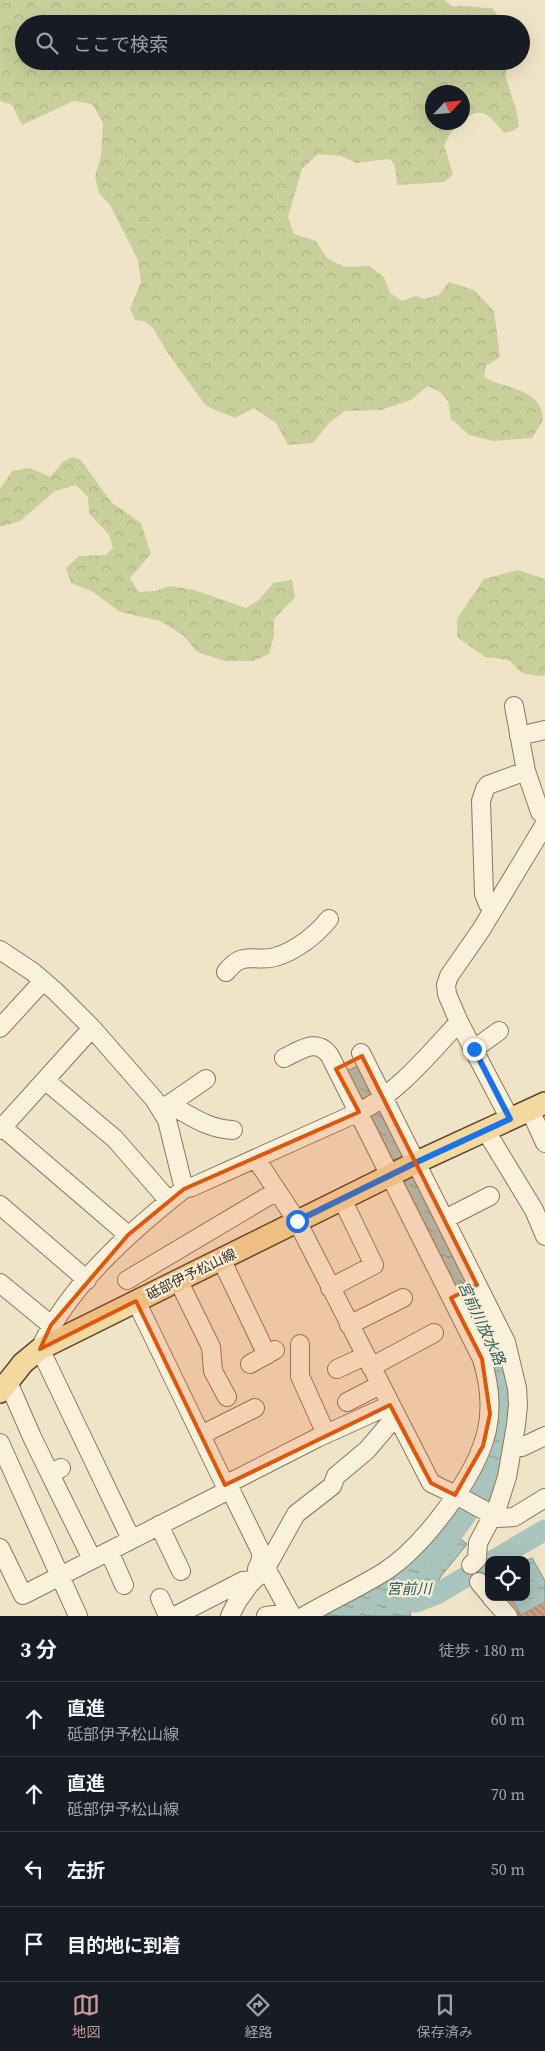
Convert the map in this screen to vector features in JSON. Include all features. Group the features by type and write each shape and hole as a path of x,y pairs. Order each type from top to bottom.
{"main road":[{"name":"砥部伊予松山線","path":"4,1387 23,1363 40,1349 404,1168 537,1107"}],"street":[{"path":"514,706 526,771 540,812 545,817"},
{"path":"519,736 545,730"},
{"path":"492,908 484,894 481,801 488,785 526,771"},
{"path":"510,1119 459,1022 446,994 446,984 449,976 481,930 492,908 545,824"},
{"path":"226,972 237,961 255,957 275,957 292,949 314,936 329,919"},
{"path":"0,950 43,980 92,1028 154,1099 165,1107 206,1126 233,1130"},
{"path":"0,1028 43,980"},
{"path":"131,1540 40,1349 51,1325 87,1280 128,1235 184,1189 256,1159 360,1111 382,1098 422,1062 459,1022"},
{"path":"92,1028 1,1128 128,1235"},
{"path":"474,1049 499,1031"},
{"path":"284,1058 306,1048 318,1046 324,1048 338,1068 360,1111 445,1219 476,1286 506,1342 514,1369 518,1405 512,1447 506,1477 478,1544 477,1559 471,1565"},
{"path":"266,1616 296,1615 384,1572 412,1550 458,1496 483,1446 490,1414 489,1395 482,1359 453,1297 404,1168 382,1098 360,1055 338,1068"},
{"path":"165,1107 206,1079"},
{"path":"45,1080 115,1138 169,1201"},
{"path":"165,1107 184,1189"},
{"path":"537,1107 545,1143"},
{"path":"486,1131 534,1210 545,1236"},
{"path":"256,1159 297,1221 431,1483 490,1513 504,1518 514,1517 545,1498"},
{"path":"127,1280 277,1191"},
{"path":"445,1219 490,1196"},
{"path":"330,1288 374,1265 342,1199"},
{"path":"0,1205 87,1280"},
{"path":"176,1250 183,1277 211,1346 213,1372 227,1397"},
{"path":"112,1252 225,1485 231,1490 261,1552 261,1560 256,1569 296,1615"},
{"path":"220,1259 271,1352 250,1364"},
{"path":"0,1283 51,1325"},
{"path":"453,1297 476,1286"},
{"path":"349,1325 403,1298"},
{"path":"337,1369 368,1362 434,1333"},
{"path":"300,1344 300,1376 326,1434"},
{"path":"348,1402 380,1386"},
{"path":"4,1387 32,1437 55,1471 92,1560"},
{"path":"201,1435 256,1409"},
{"path":"0,1548 7,1579 23,1595 223,1493 225,1485 326,1434 393,1411"},
{"path":"230,1616 236,1602 260,1575 296,1514 332,1486 336,1476 367,1450 393,1411"},
{"path":"512,1447 522,1447 545,1436"},
{"path":"0,1443 78,1616"},
{"path":"159,1525 181,1571"},
{"path":"109,1551 124,1584"},
{"path":"174,1616 243,1581 260,1575"},
{"path":"160,1598 168,1616"},
{"path":"495,1601 508,1616"}],"highlighted area":[{"path":"362,1056 477,1285 451,1298 482,1359 490,1414 483,1446 455,1495 431,1483 390,1405 225,1485 136,1301 40,1349 51,1325 128,1235 184,1189 359,1112 336,1069"}],"green space":[{"path":"0,0 445,0 453,7 492,8 497,15 15,15 15,70 506,70 506,79 516,109 519,126 513,131 504,133 486,115 476,113 470,116 470,85 425,85 425,130 453,130 444,145 453,174 445,182 397,185 395,166 390,159 356,163 341,156 318,154 302,169 288,217 294,234 316,241 327,258 344,267 369,266 384,277 390,293 402,301 416,296 424,299 439,295 449,282 474,290 494,311 500,357 486,366 484,377 528,394 539,405 543,420 532,438 493,441 469,435 451,419 448,401 440,392 428,386 411,400 381,410 345,411 329,423 313,443 288,445 276,423 254,408 235,418 206,406 167,352 153,328 144,321 135,320 130,309 141,282 138,260 110,205 99,193 95,176 101,156 103,123 92,104 74,101 22,125 12,105 0,101"},
{"path":"72,457 81,460 111,502 141,523 151,554 130,578 139,592 155,591 171,586 194,590 246,608 259,600 273,583 292,580 295,597 274,619 274,635 269,654 253,661 225,661 197,652 183,635 160,621 120,612 93,592 71,583 66,568 79,556 106,555 113,548 109,535 89,513 88,497 76,485 55,491 20,521 0,527 0,489 12,471 30,468 50,477 64,461"},
{"path":"518,570 545,579 545,675 537,676 522,673 509,660 485,657 457,637 457,619 484,579"}],"water":[{"name":"宮前川放水路","path":"362,1064 498,1337 510,1376 510,1433 492,1501 467,1489 494,1397 347,1071"},
{"name":"宮前川","path":"441,1524 467,1544 441,1576 433,1592 436,1597 410,1612 411,1615 409,1616 318,1616"},
{"path":"532,1558 545,1581 545,1602 521,1615 512,1601 530,1601 530,1559"}],"building":[{"path":"509,1601 512,1601 521,1615 545,1602 545,1616 518,1616 516,1609"}],"waterway":[{"name":"宮前川放水路","path":"434,1556 466,1514 492,1470"},
{"name":"宮前川","path":"501,1556 545,1530"},
{"name":"宮前川","path":"409,1599 416,1602 437,1594 485,1565"}],"route":[{"path":"297,1221 510,1119 474,1049"}]}
